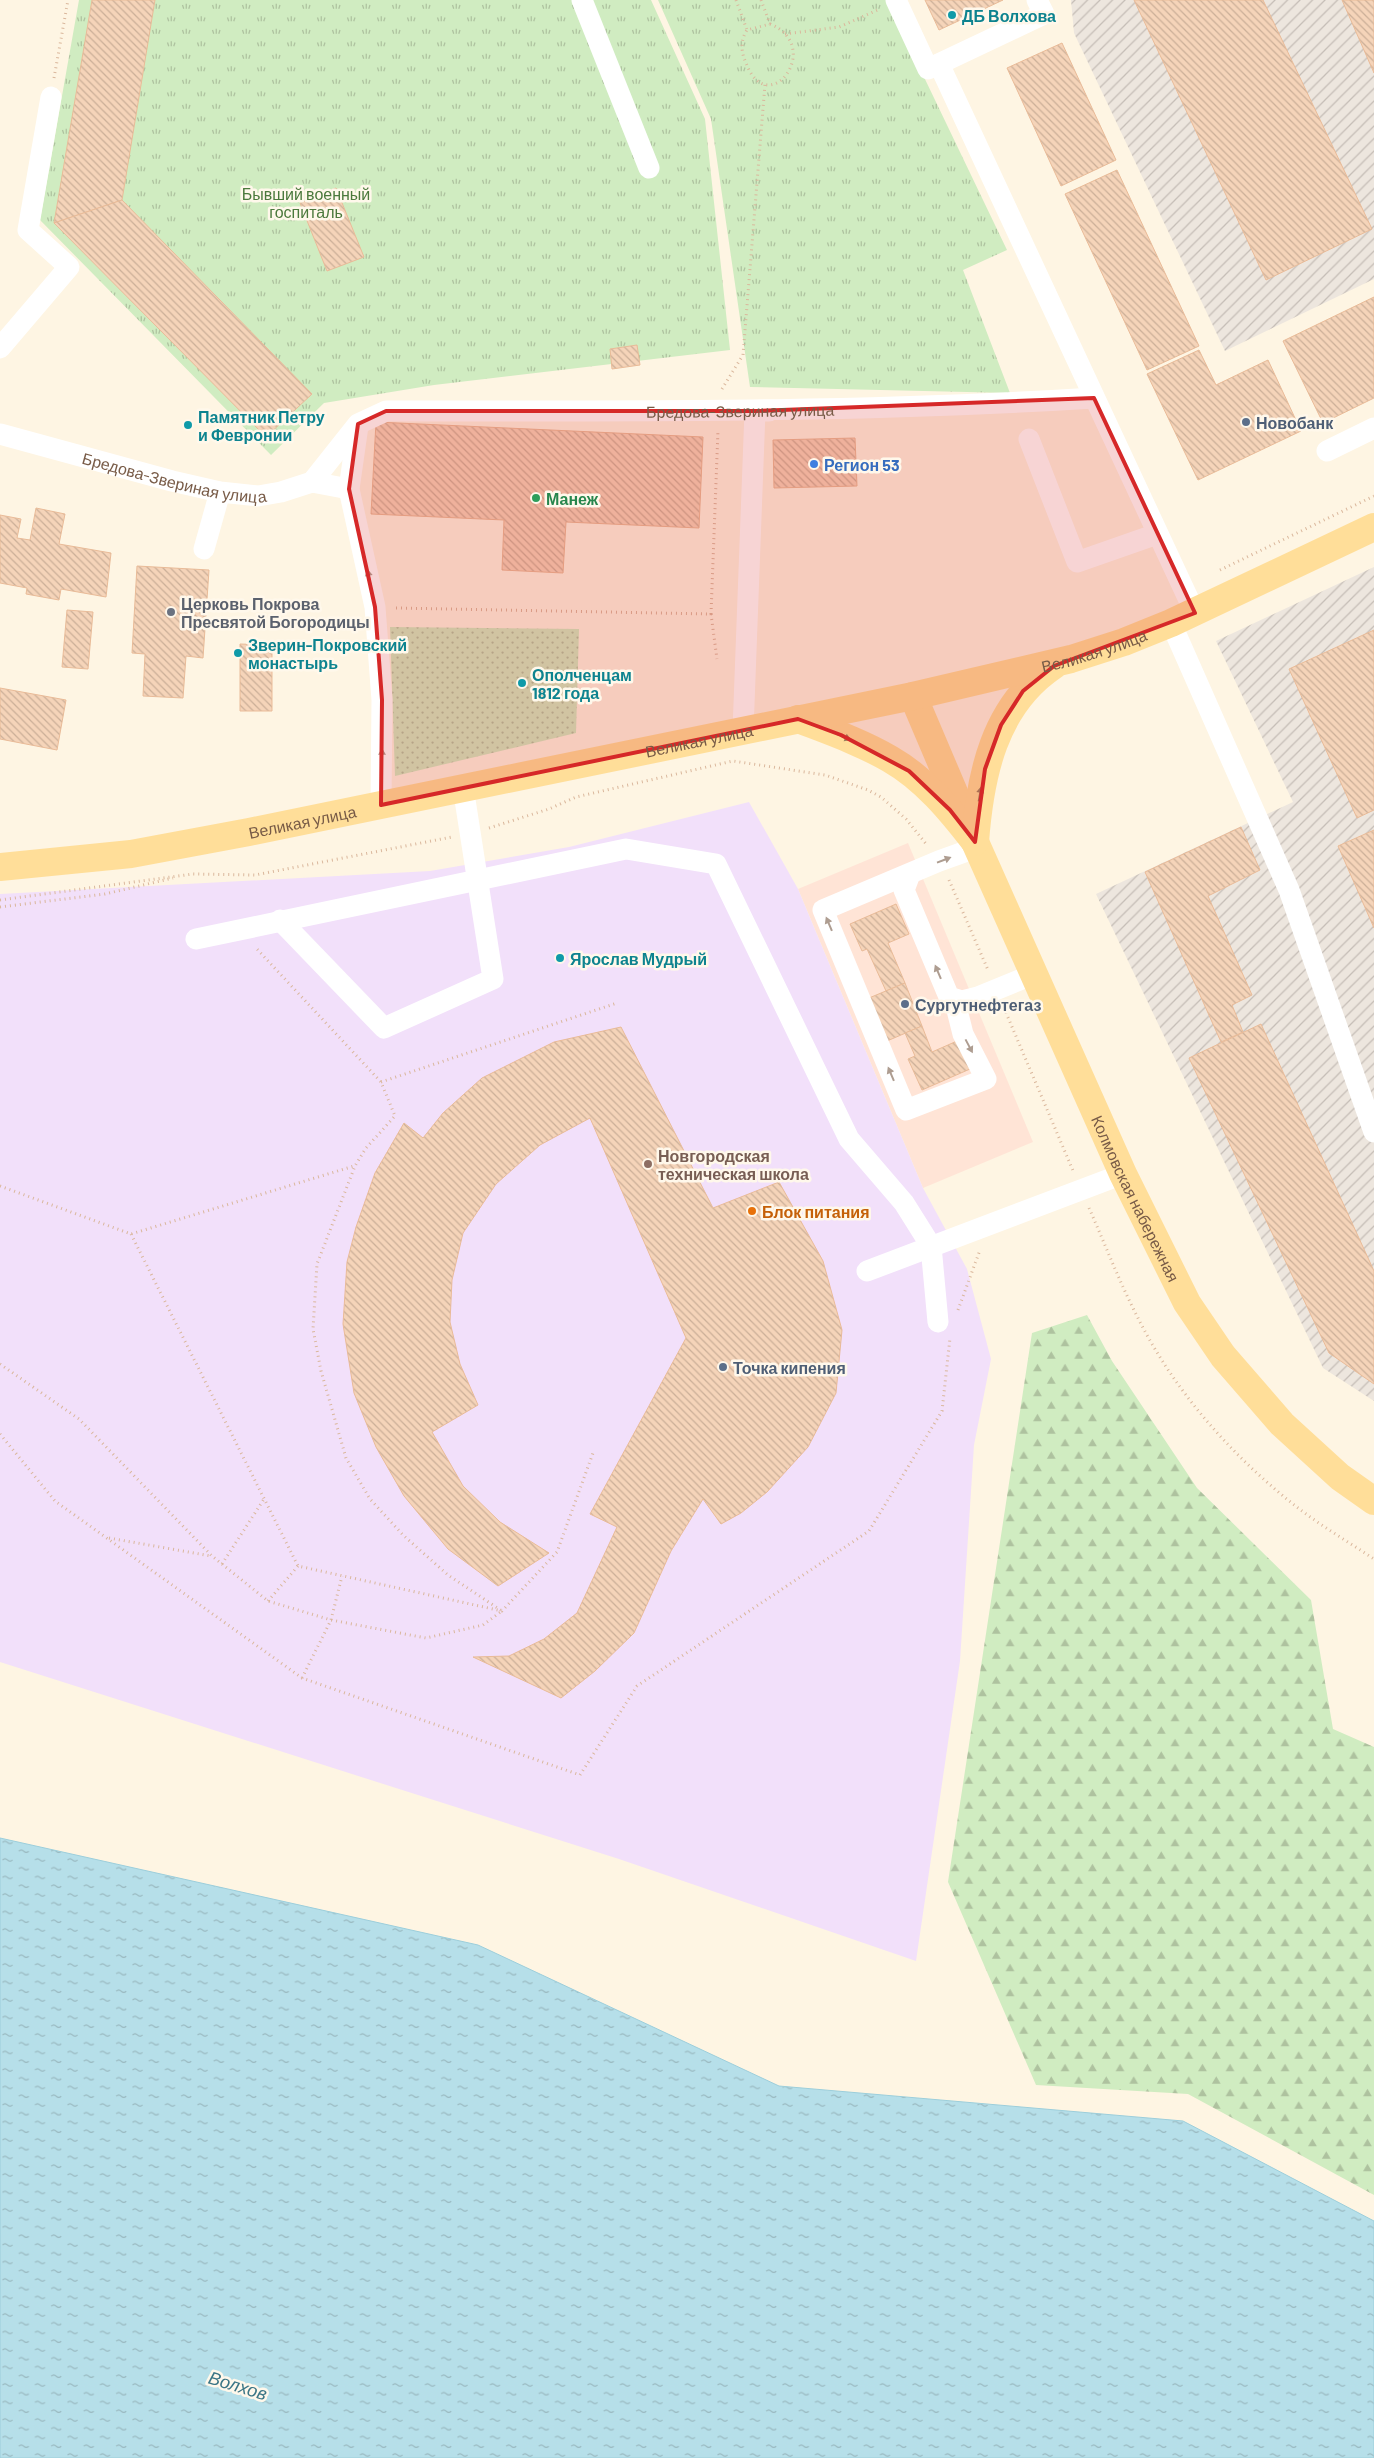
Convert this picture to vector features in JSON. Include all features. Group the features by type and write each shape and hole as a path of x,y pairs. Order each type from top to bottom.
{"main road":[{"name":"Великая улица","path":"0,867 132,854 913,696 1071,658 1124,642 1183,618 1374,527"},
{"path":"976,845 978,797 985,769 1010,709 1023,691 1039,676 1071,658"},
{"path":"913,696 976,845"},
{"path":"798,719 874,750 897,763 931,790 950,810 976,845"},
{"name":"Колмовская набережная","path":"976,845 1123,1174 1187,1303 1223,1356 1264,1405 1301,1443 1340,1477 1374,1501"}],"street":[{"path":"582,0 649,168"},
{"path":"896,1 928,70 1044,14 1037,0"},
{"path":"939,64 1157,534 1183,618 1289,890 1374,1132"},
{"path":"0,348 69,267 28,230 51,97"},
{"name":"Бредова-Звериная улица","path":"358,424 386,411 755,411 1001,404 1094,398"},
{"path":"743,731 755,411"},
{"path":"312,482 358,424"},
{"path":"358,424 349,489 375,607 382,700 381,804"},
{"path":"1327,451 1374,428"},
{"name":"Бредова-Звериная улица","path":"0,434 172,481 220,492 258,496 312,482 349,489"},
{"path":"1029,439 1077,562 1157,534"},
{"path":"204,549 220,492"},
{"path":"280,920 384,1028 493,979 463,788"},
{"path":"962,1001 957,1010 963,1034 986,1078 906,1110 823,910 976,845"},
{"path":"196,939 626,849 716,864 848,1139 904,1203 931,1246 945,1326"},
{"path":"910,874 904,890 949,997 962,1001 978,997 1034,974"},
{"path":"866,1271 1123,1174"}],"path":[{"path":"51,97 68,0"},
{"path":"736,0 747,30 742,47 743,56 750,73 757,81 765,84 776,83 786,78 791,70 793,59 791,45 785,34 770,24 761,0"},
{"path":"785,34 839,27 896,1"},
{"path":"747,30 770,24"},
{"path":"717,658 711,614 719,394 743,355 765,84"},
{"path":"1220,570 1374,496"},
{"path":"375,607 711,614"},
{"path":"0,900 193,874 254,876 470,834 549,809 576,797 733,761 825,775 868,790 881,797 906,819 940,861 1136,1315 1182,1389 1227,1444 1293,1504 1374,1559"},
{"path":"0,907 105,894 193,874"},
{"path":"238,929 381,1082 395,1116 366,1148 355,1166 318,1264 313,1329 321,1371 346,1458 370,1499 402,1536 448,1575 502,1611"},
{"path":"381,1082 617,1003"},
{"path":"0,1186 131,1234 355,1166"},
{"path":"131,1234 298,1566"},
{"path":"958,1312 981,1249"},
{"path":"0,1434 55,1501 302,1678 580,1775 637,1686 869,1531 942,1411 945,1326"},
{"path":"0,1364 78,1419 212,1556 268,1601 331,1620 426,1638 483,1625 502,1611 557,1552 593,1454"},
{"path":"222,1564 264,1499"},
{"path":"106,1537 212,1556"},
{"path":"298,1566 502,1611"},
{"path":"268,1601 298,1566"},
{"path":"302,1678 331,1620 342,1576"}],"highlighted area":[{"path":"1094,398 1195,613 1054,666 1023,691 1001,725 985,769 975,842 950,810 909,771 841,735 798,719 381,805 382,700 375,607 349,489 358,424 386,411 755,411"}],"shaded area":[{"path":"1071,0 1374,0 1374,279 1225,351 1074,33"},
{"path":"1374,567 1374,1401 1323,1368 1096,894 1293,802 1216,641"},
{"path":"749,802 798,889 923,1188 967,1269 991,1359 974,1445 960,1661 916,1961 619,1859 0,1662 0,894 430,871 569,847"},
{"path":"908,843 1033,1142 923,1188 798,889"}],"green space":[{"name":"Бывший военный госпиталь","path":"79,0 651,0 705,119 730,350 434,385 324,403 271,455 40,220"},
{"path":"658,0 887,0 1007,250 963,270 1010,393 750,387 711,119"},
{"path":"390,627 579,629 576,733 395,776"},
{"path":"1087,1315 1112,1361 1197,1488 1311,1600 1333,1729 1374,1747 1374,2195 1188,2094 1036,2085 948,1882 1032,1333"}],"water":[{"name":"Волхов","path":"0,1838 478,1945 779,2086 1183,2121 1374,2221 1374,2458 0,2458"}],"building":[{"path":"92,0 155,0 122,200 54,223"},
{"name":"ДБ Волхова","path":"925,0 1003,0 939,30"},
{"path":"1134,0 1263,0 1372,229 1266,280"},
{"path":"1342,0 1374,0 1374,73"},
{"path":"1062,43 1116,160 1061,186 1007,68"},
{"path":"1117,170 1199,346 1147,370 1065,194"},
{"path":"336,188 364,257 327,271 300,203"},
{"path":"122,200 312,394 266,437 54,223"},
{"path":"1374,297 1374,398 1323,423 1283,341"},
{"path":"637,345 640,365 612,369 610,349"},
{"path":"1199,350 1216,385 1268,360 1301,431 1198,480 1147,374"},
{"name":"Манеж","path":"376,422 703,437 699,528 566,522 563,573 502,570 504,520 371,514"},
{"path":"855,438 857,486 774,488 773,440"},
{"path":"36,508 65,514 59,544 111,553 106,597 61,589 59,600 26,594 27,588 0,583 0,515 21,519 17,538 30,540"},
{"name":"Церковь Покрова Пресвятой Богородицы","path":"137,566 209,570 203,658 186,656 183,698 143,696 145,654 132,653"},
{"path":"67,610 93,612 88,669 62,667"},
{"path":"1374,630 1374,810 1357,818 1289,669"},
{"path":"240,644 272,645 272,711 240,711"},
{"path":"0,688 66,700 57,750 0,739"},
{"path":"1241,827 1260,870 1208,896 1252,995 1232,1005 1243,1032 1221,1042 1145,872"},
{"path":"1374,830 1374,928 1338,846"},
{"path":"896,904 909,934 888,943 905,983 886,991 867,949 862,951 850,924"},
{"path":"905,983 922,1026 887,1041 869,998"},
{"path":"1261,1024 1374,1271 1374,1384 1329,1353 1189,1058"},
{"path":"922,1026 932,1052 957,1041 970,1069 922,1090 908,1059 915,1056 905,1033"},
{"path":"621,1027 713,1208 779,1182 823,1261 842,1330 836,1393 808,1447 767,1492 741,1513 721,1524 703,1499 671,1551 634,1633 595,1671 561,1698 473,1657 509,1656 544,1639 577,1613 617,1527 590,1514 686,1338 590,1118 540,1145 496,1184 463,1233 452,1280 450,1322 460,1364 478,1405 432,1432 463,1486 500,1522 549,1553 498,1586 448,1549 404,1496 376,1447 354,1393 343,1324 347,1262 356,1227 375,1173 404,1123 423,1138 443,1113 482,1078 554,1042"}],"place":[{"name":"ДБ Волхова","path":"952,15"},
{"name":"Новобанк","path":"1246,422"},
{"name":"Памятник Петру и Февронии","path":"188,425"},
{"name":"Регион 53","path":"814,464"},
{"name":"Манеж","path":"536,498"},
{"name":"Церковь Покрова Пресвятой Богородицы","path":"171,612"},
{"name":"Зверин-Покровский монастырь","path":"238,653"},
{"name":"Ополченцам 1812 года","path":"522,683"},
{"name":"Ярослав Мудрый","path":"560,958"},
{"name":"Сургутнефтегаз","path":"905,1004"},
{"name":"Новгородская техническая школа","path":"648,1164"},
{"name":"Блок питания","path":"752,1211"},
{"name":"Точка кипения","path":"723,1367"}]}
